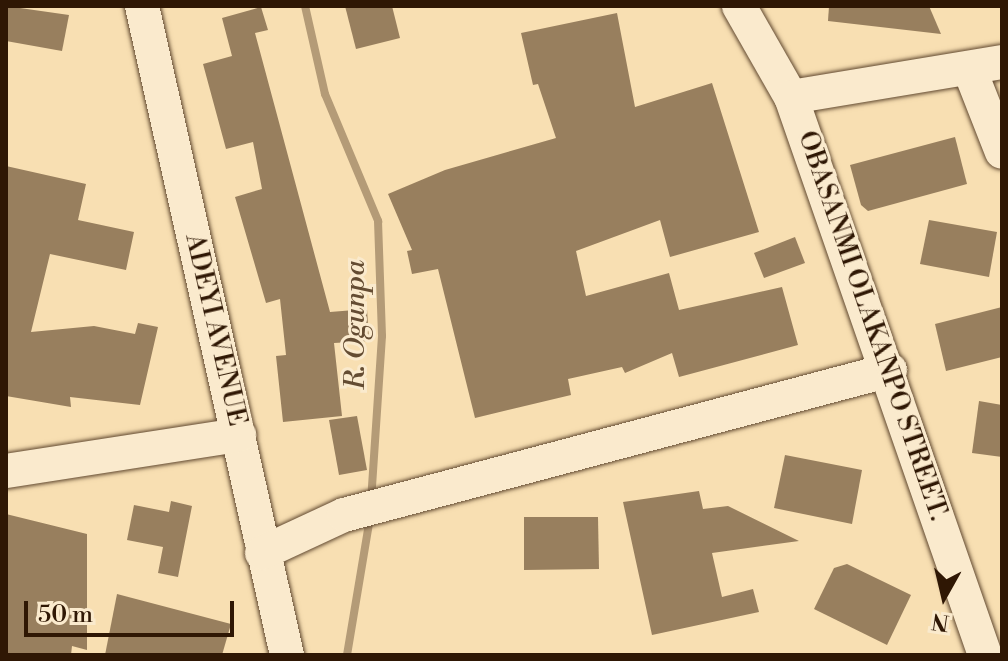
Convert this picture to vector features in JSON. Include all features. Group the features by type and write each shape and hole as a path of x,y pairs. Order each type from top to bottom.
{"street":[{"name":"ADEYI AVENUE","path":"142,6 287,655"},
{"name":"OBASANMI OLAKANPO STREET.","path":"739,6 791,97 890,370 985,655"},
{"path":"791,97 1002,62"},
{"path":"969,68 1002,152"},
{"path":"262,553 344,515 890,370"},
{"path":"6,471 239,435"}],"building":[{"path":"6,6 69,15 62,51 6,41"},
{"path":"345,6 392,6 400,38 356,49"},
{"path":"829,6 929,6 941,34 828,21"},
{"path":"261,7 268,30 255,33 330,312 367,309 369,341 334,343 342,416 283,422 276,356 286,355 280,299 266,303 235,197 262,189 253,142 226,149 203,64 232,56 222,18"},
{"path":"617,13 635,107 712,83 759,232 670,257 660,220 576,251 586,296 669,273 679,310 782,287 798,345 679,377 672,353 625,373 622,367 568,379 571,395 475,418 438,269 412,274 407,251 412,250 388,194 445,170 556,138 538,84 533,85 521,33"},
{"path":"955,137 967,184 868,211 861,205 850,165"},
{"path":"6,166 86,184 78,220 134,232 126,270 50,254 31,332 94,326 135,334 138,323 158,327 140,405 70,397 71,407 6,396"},
{"path":"929,220 997,232 989,277 920,264"},
{"path":"795,237 805,263 764,278 754,253"},
{"path":"1002,307 1002,357 946,371 935,324"},
{"path":"979,401 1002,405 1002,457 972,453"},
{"path":"357,416 367,470 339,475 329,420"},
{"path":"785,455 862,470 852,524 774,508"},
{"path":"699,491 703,509 728,506 799,541 712,553 722,597 753,589 759,612 652,635 623,502"},
{"path":"171,501 192,506 178,577 158,573 163,547 127,540 134,505 169,512"},
{"path":"6,514 87,534 87,650 72,646 71,655 6,655"},
{"path":"524,517 598,517 599,569 524,570"},
{"path":"847,564 911,595 887,645 814,609 834,568"},
{"path":"117,594 231,624 222,655 105,655"}],"waterway":[{"name":"R. Ogunpa","path":"305,6 325,94 378,221 382,336 371,500"},
{"name":"R. Ogunpa","path":"347,655 370,518"}]}
